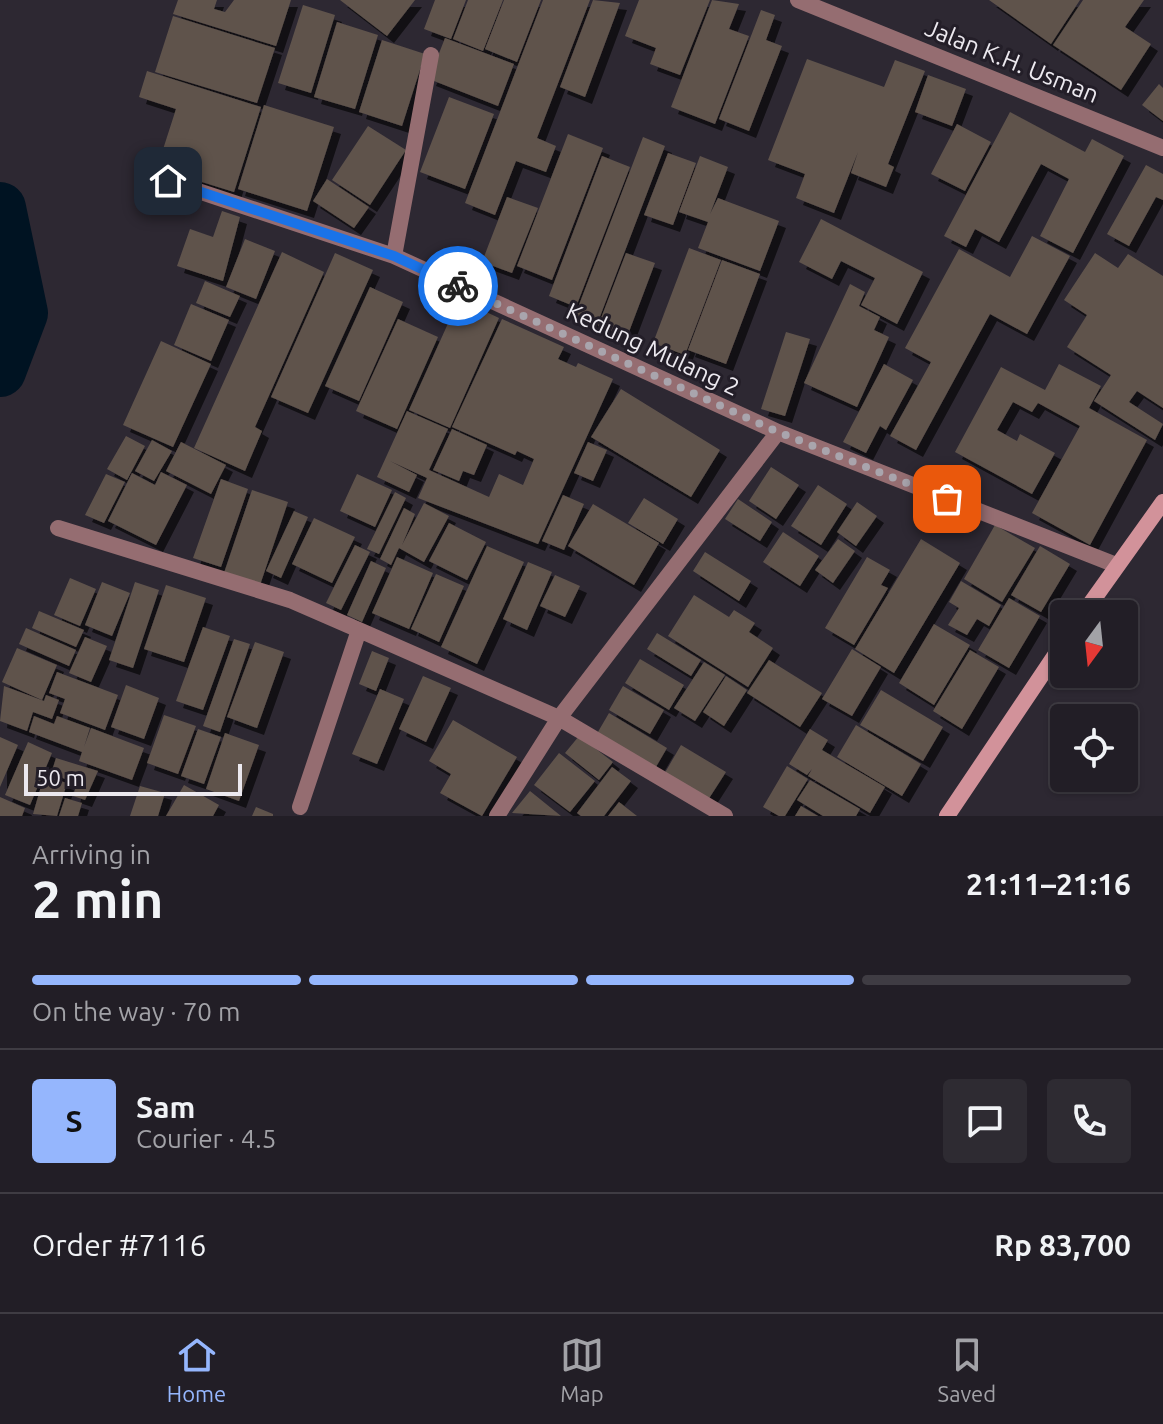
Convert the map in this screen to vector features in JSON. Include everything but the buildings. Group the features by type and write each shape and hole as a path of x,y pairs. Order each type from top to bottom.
{"main road":[{"path":"1092,600 1163,502"},
{"path":"947,816 1050,663"}],"street":[{"name":"Jalan K.H. Usman","path":"798,0 1163,148"},
{"path":"394,256 431,55"},
{"name":"Kedung Mulang 2","path":"168,181 394,256 778,432 1116,565"},
{"path":"497,816 559,718 778,432"},
{"path":"58,528 290,600 559,718 725,816"},
{"path":"300,807 359,630"}],"waterway":[{"path":"0,208 22,313 0,371"}],"way so far":[{"path":"458,286 778,432 947,499"}],"route":[{"path":"168,181 394,256 458,286"}]}
